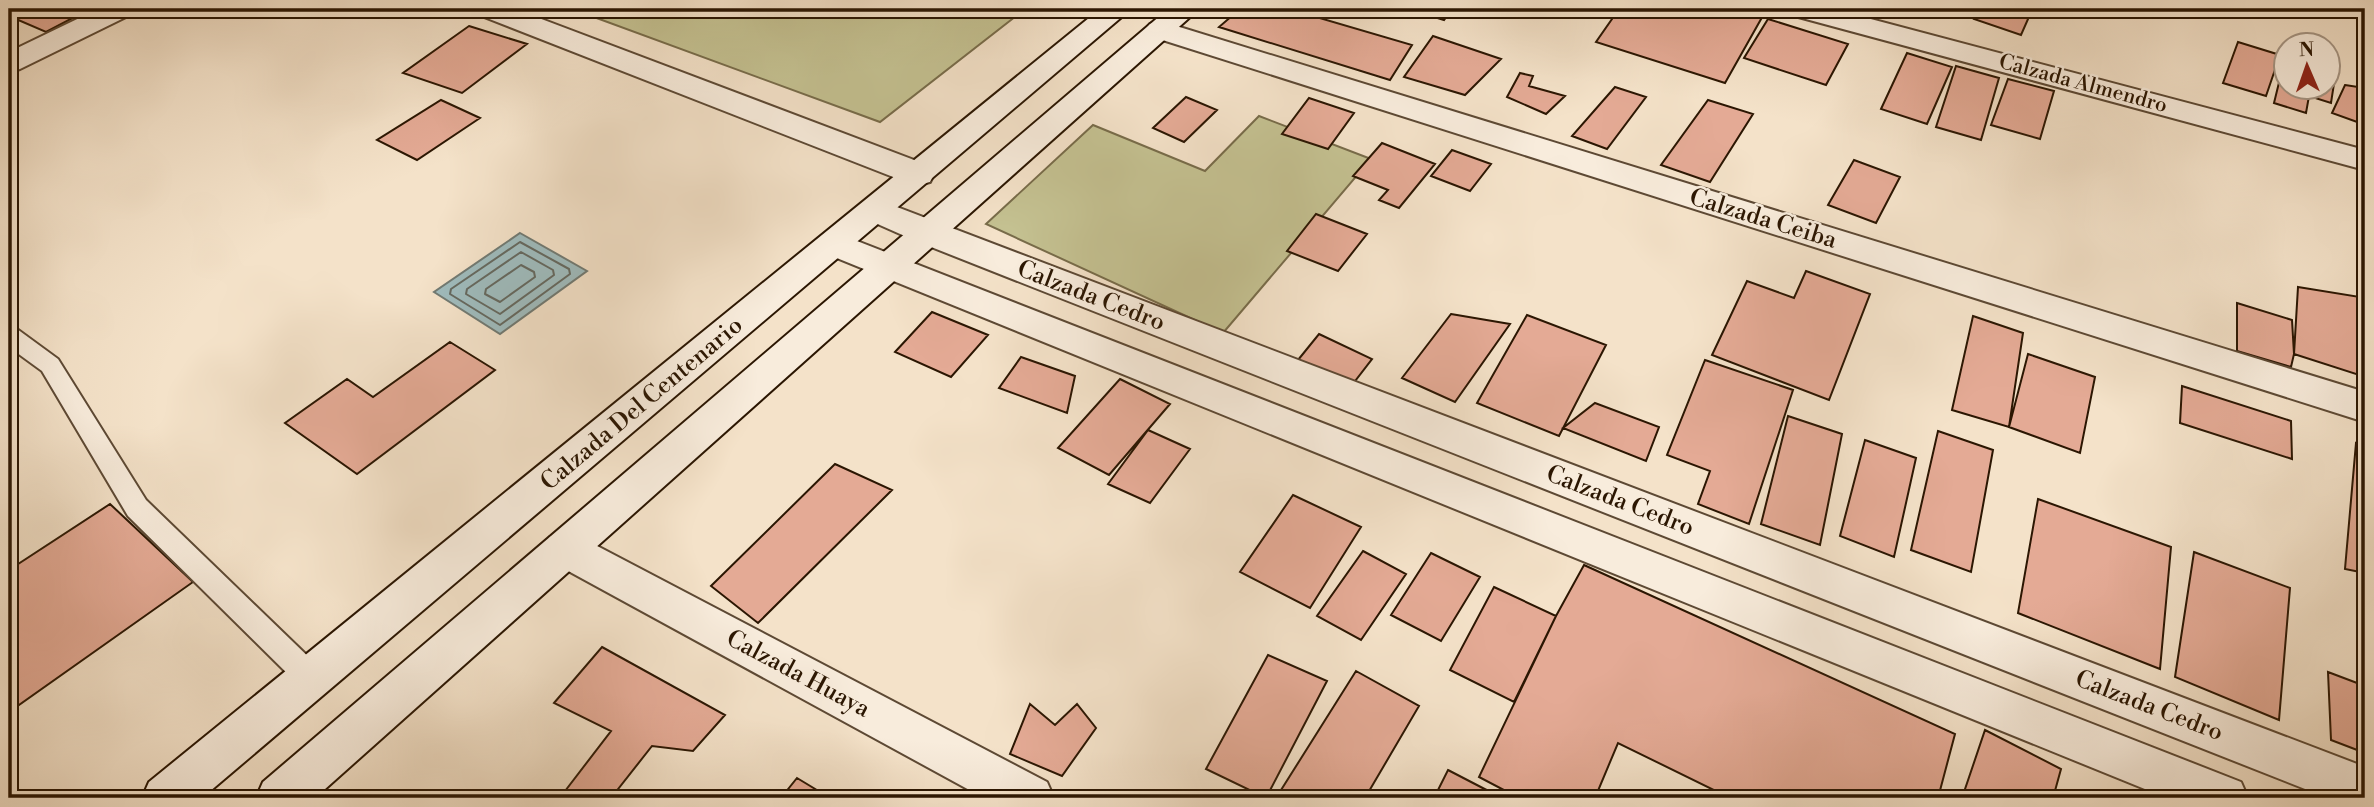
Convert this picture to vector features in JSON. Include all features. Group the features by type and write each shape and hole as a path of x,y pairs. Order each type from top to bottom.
{"street":[{"path":"9,63 120,9"},
{"path":"489,9 918,174"},
{"name":"Calzada Del Centenario","path":"166,798 1117,9"},
{"name":"Calzada Almendro","path":"1801,9 2365,160"},
{"path":"280,798 1173,20"},
{"name":"Calzada Ceiba","path":"1173,20 2365,407"},
{"name":"Calzada Cedro","path":"876,210 929,233 2365,790"},
{"name":"Calzada Cedro","path":"834,244 2224,798"},
{"name":"Calzada Huaya","path":"565,549 1030,798"}],"lane":[{"path":"9,335 50,365 137,508 311,678"}],"shaded area":[{"path":"572,9 1025,9 880,122"},
{"path":"1259,116 1371,159 1223,333 986,224 1093,125 1205,171"}],"water":[{"path":"520,233 587,271 500,334 434,292"}],"building":[{"path":"12,9 90,9 46,32 9,16"},
{"path":"1240,9 1289,9 1412,45 1390,80 1219,27"},
{"path":"1409,9 1452,9 1444,20"},
{"path":"1619,9 1651,9 1663,13 1666,9 1755,9 1765,12 1725,83 1596,42"},
{"path":"1980,9 2032,10 2021,35 1974,19"},
{"path":"2334,9 2365,9 2365,16"},
{"path":"1768,19 1848,44 1826,85 1744,58"},
{"path":"469,26 527,44 462,93 403,73"},
{"path":"1433,36 1501,59 1465,95 1404,77"},
{"path":"2238,42 2272,53 2272,78 2266,96 2223,83"},
{"path":"1907,53 1952,67 1927,124 1881,109"},
{"path":"1956,66 1999,78 1981,140 1936,127"},
{"path":"1520,73 1533,76 1529,86 1565,96 1546,114 1507,97"},
{"path":"2008,79 2054,91 2040,139 1991,125"},
{"path":"2345,85 2365,88 2365,138 2361,137 2360,123 2332,113 2337,102 2342,102"},
{"path":"1615,87 1646,97 1607,149 1572,136"},
{"path":"1186,97 1217,110 1184,142 1153,128"},
{"path":"1309,98 1354,113 1328,149 1282,134"},
{"path":"441,100 480,118 417,160 377,140"},
{"path":"1708,100 1753,114 1710,182 1661,165"},
{"path":"2274,102 2308,102 2306,113"},
{"path":"1382,143 1435,164 1399,208 1379,200 1388,190 1353,176"},
{"path":"1452,150 1491,164 1470,191 1431,176"},
{"path":"1854,160 1900,177 1876,223 1828,205"},
{"path":"1316,214 1367,234 1338,271 1287,251"},
{"path":"1806,271 1870,294 1829,400 1712,355 1747,281 1794,298"},
{"path":"2298,287 2360,297 2359,375 2294,354"},
{"path":"2237,303 2292,320 2294,354 2291,367 2237,351"},
{"path":"932,312 988,335 951,377 895,352"},
{"path":"1451,314 1510,324 1455,402 1402,378"},
{"path":"1527,315 1606,345 1559,436 1477,403"},
{"path":"1973,316 2023,333 2009,427 1952,410"},
{"path":"1319,334 1372,359 1352,385 1298,360"},
{"path":"450,342 495,370 357,474 285,423 347,379 373,397"},
{"path":"2028,354 2095,377 2080,453 2009,427"},
{"path":"1021,357 1075,376 1067,413 999,388"},
{"path":"1705,360 1793,390 1749,524 1698,504 1710,471 1667,455"},
{"path":"1120,379 1170,404 1109,475 1058,448"},
{"path":"2182,386 2291,421 2292,459 2180,423"},
{"path":"1595,403 1659,427 1646,461 1563,428"},
{"path":"1788,416 1842,434 1820,545 1761,524"},
{"path":"1148,430 1190,449 1150,503 1108,484"},
{"path":"1938,431 1993,450 1971,572 1911,550"},
{"path":"1865,440 1916,458 1894,557 1840,536"},
{"path":"2356,443 2365,447 2365,573 2345,569"},
{"path":"835,464 892,490 758,623 711,586"},
{"path":"1293,495 1361,527 1310,608 1240,572"},
{"path":"2038,499 2171,547 2160,669 2018,613"},
{"path":"110,504 193,582 9,712 9,570"},
{"path":"1363,551 1406,574 1361,640 1317,616"},
{"path":"2194,552 2290,588 2279,720 2175,677"},
{"path":"1431,553 1480,577 1441,641 1391,615"},
{"path":"1584,565 1955,734 1938,798 1730,798 1618,743 1595,798 1519,798 1479,777 1556,616"},
{"path":"1494,587 1556,616 1514,702 1450,670"},
{"path":"602,647 725,715 693,751 652,746 611,798 569,798 562,795 611,731 554,703"},
{"path":"1268,655 1327,681 1266,798 1206,769"},
{"path":"1356,671 1419,706 1365,798 1276,798"},
{"path":"2328,672 2365,686 2365,753 2331,740"},
{"path":"1030,704 1055,725 1077,704 1096,728 1062,776 1010,754"},
{"path":"1985,730 2061,769 2053,798 1962,798"},
{"path":"1448,770 1502,798 1434,798"},
{"path":"797,778 830,798 781,798"}]}
